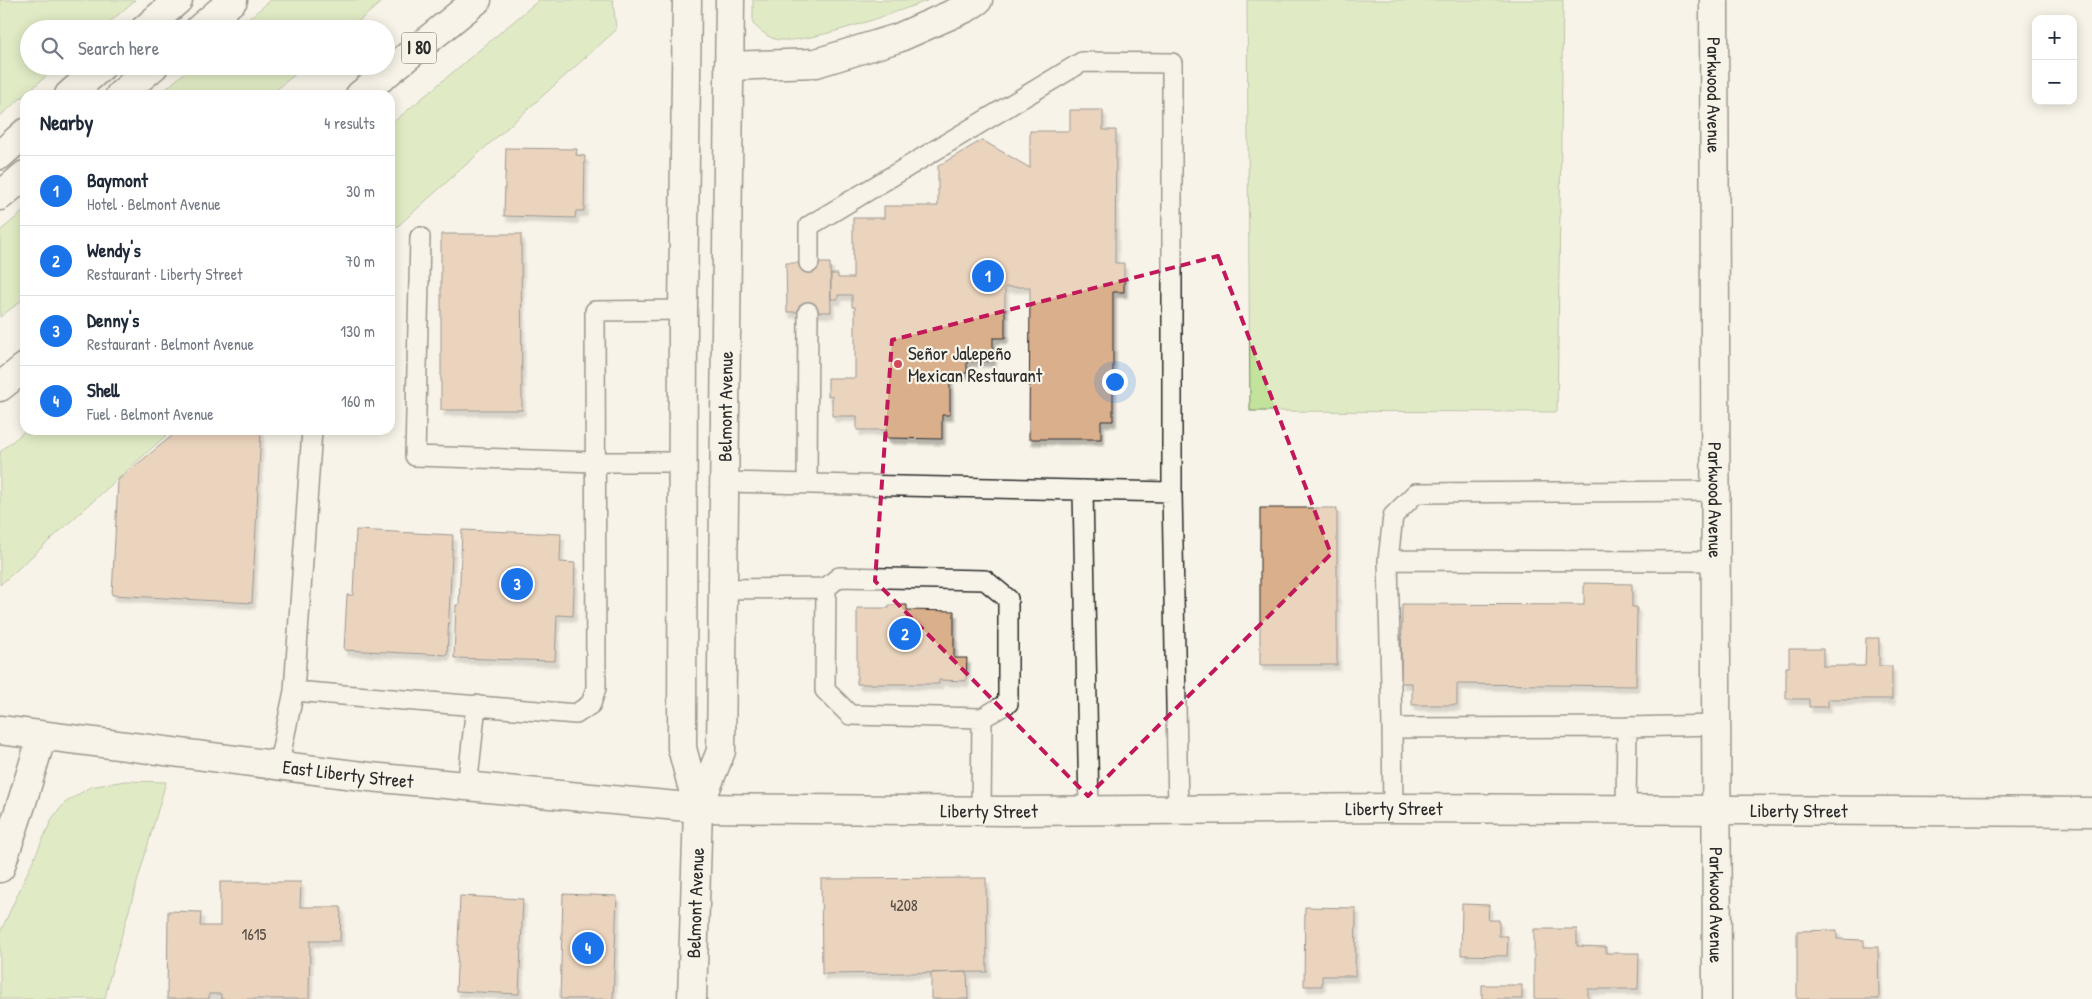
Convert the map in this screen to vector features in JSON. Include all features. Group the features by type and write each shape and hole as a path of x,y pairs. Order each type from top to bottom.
{"main road":[{"path":"155,20 178,0"},
{"path":"210,20 233,0"},
{"name":"I 80","path":"395,67 477,0"},
{"name":"Belmont Avenue","path":"688,0 683,310 682,748 698,808 692,999"},
{"name":"Belmont Avenue","path":"698,808 721,751 723,482 728,302 730,0"},
{"path":"686,66 816,63 898,38 966,8 978,0"},
{"name":"Parkwood Avenue","path":"1714,0 1717,999"},
{"path":"74,90 91,75"},
{"path":"126,90 143,75"},
{"name":"I 80","path":"366,90 385,75"},
{"path":"0,154 20,137"},
{"path":"0,196 20,179"},
{"path":"0,387 20,371"},
{"name":"East Liberty Street","path":"0,730 278,767 467,788 698,808"},
{"path":"0,868 42,736"},
{"name":"Liberty Street","path":"698,808 981,810 1393,808 2092,812"}],"lane":[{"path":"809,262 809,226 1082,62 1172,63 1172,492 1178,809"},
{"path":"420,237 415,456 595,462 683,462"},
{"path":"294,691 576,714 591,704 596,688 595,311 683,310"},
{"path":"807,484 808,312"},
{"path":"278,767 294,691 312,435"},
{"path":"723,482 1172,492"},
{"path":"1083,490 1089,810"},
{"path":"1393,808 1388,560 1393,516 1416,493 1715,491"},
{"path":"1388,560 1716,561"},
{"path":"722,589 826,588 839,577 985,580 1008,599 1008,702 982,718 850,715 825,690 826,588"},
{"path":"467,788 476,705"},
{"path":"981,810 982,718"},
{"path":"1392,728 1716,726"},
{"path":"1626,809 1627,727"}],"highlighted area":[{"path":"1218,256 1331,554 1088,796 875,581 892,340"}],"green space":[{"path":"0,0 135,0 112,20 20,20 20,75 48,75 30,90 20,90 20,99 0,116"},
{"path":"271,0 384,0 360,20 247,20"},
{"path":"539,0 613,0 616,30 395,229 395,121"},
{"path":"753,0 929,0 873,20 825,34 803,39 784,40 769,37 753,24"},
{"path":"1247,0 1563,0 1557,412 1250,411"},
{"path":"182,75 294,75 276,90 165,90"},
{"path":"20,214 20,302 0,317 0,231"},
{"path":"20,435 166,435 0,585 0,452"},
{"path":"125,781 166,782 105,999 0,999 0,933 53,817 65,803 90,787"}],"building":[{"path":"1070,110 1103,110 1103,130 1116,130 1115,263 1124,263 1124,292 1113,292 1113,421 1101,421 1101,439 1029,439 1030,287 1005,287 1005,338 993,338 993,361 967,361 967,373 950,373 950,415 942,415 942,439 886,438 886,430 857,430 857,416 832,416 832,396 828,396 828,378 855,378 855,307 852,307 852,295 838,295 838,299 831,299 831,274 838,274 838,278 853,278 853,218 884,218 884,206 938,206 938,166 982,140 1030,168 1030,131 1070,131"},
{"path":"506,148 577,149 576,155 585,156 584,211 576,211 575,218 504,216"},
{"path":"441,234 521,234 522,410 441,410"},
{"path":"786,263 830,263 831,312 787,312"},
{"path":"173,435 261,435 252,603 112,595 118,480"},
{"path":"1260,508 1337,508 1337,665 1260,665"},
{"path":"356,530 453,535 447,655 344,650 347,595 353,595"},
{"path":"462,530 561,534 560,562 575,563 573,616 557,615 555,661 454,658 456,605 459,605"},
{"path":"1584,583 1632,584 1632,607 1637,607 1636,686 1457,684 1457,705 1412,705 1412,683 1401,683 1402,604 1584,605"},
{"path":"889,605 907,605 907,610 954,611 954,658 967,658 966,681 939,680 939,684 857,684 857,608 889,608"},
{"path":"1866,638 1879,638 1879,666 1892,666 1892,699 1828,699 1828,707 1809,707 1809,699 1786,699 1786,667 1789,667 1789,649 1823,649 1823,666 1865,666"},
{"path":"986,878 987,972 822,974 821,879"},
{"path":"220,882 301,882 300,907 341,907 340,941 310,941 309,999 221,999 221,994 209,994 209,999 167,999 168,911 201,912 200,926 220,926"},
{"path":"563,894 617,896 613,999 560,999"},
{"path":"460,896 523,899 519,994 456,991"},
{"path":"1462,904 1489,905 1488,920 1499,920 1499,936 1508,936 1507,956 1461,955"},
{"path":"1305,907 1356,908 1355,976 1322,976 1322,986 1304,986"},
{"path":"1534,929 1577,929 1577,946 1606,947 1606,953 1639,953 1638,989 1588,989 1588,999 1534,999"},
{"path":"1837,930 1837,939 1864,940 1864,947 1878,947 1879,999 1797,999 1797,931"},
{"path":"967,972 968,999 931,999 931,973"},
{"path":"1482,985 1522,985 1522,999 1482,999"}],"place":[{"name":"Baymont","path":"988,276"},
{"name":"Señor Jalepeño Mexican Restaurant","path":"898,364"},
{"name":"Denny's","path":"517,584"},
{"name":"Wendy's","path":"905,634"},
{"name":"Shell","path":"588,948"}]}
